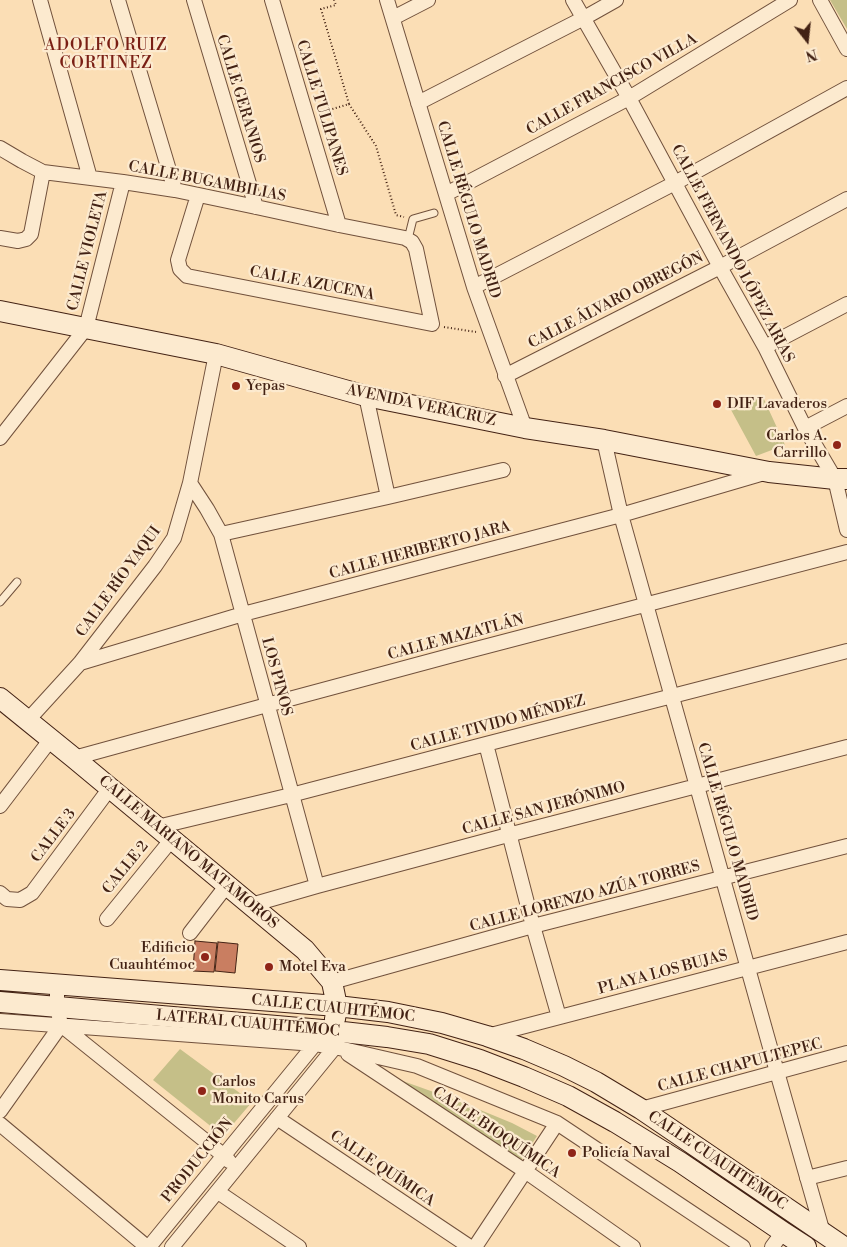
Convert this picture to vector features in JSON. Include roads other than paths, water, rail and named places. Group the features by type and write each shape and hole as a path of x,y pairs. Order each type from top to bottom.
{"main road":[{"name":"AVENIDA VERACRUZ","path":"0,311 216,354 366,396 525,428 604,440 770,472 841,479"},
{"name":"CALLE MARIANO MATAMOROS","path":"0,698 305,950 332,982 337,1006 336,1042"},
{"name":"CALLE CUAUHTÉMOC","path":"0,980 337,1006 388,1012 434,1021 487,1036 524,1049 596,1082 641,1110 844,1247"},
{"name":"CALLE CUAUHTÉMOC","path":"0,1002 59,1015 336,1042 387,1037 429,1044 480,1060 568,1096 680,1162 777,1240 806,1247"}],"street":[{"path":"40,0 90,178"},
{"path":"118,0 175,190"},
{"name":"CALLE GERANIOS","path":"194,0 256,207"},
{"name":"CALLE TULIPANES","path":"272,0 340,225"},
{"name":"CALLE RÉGULO MADRID","path":"387,0 474,287 525,428"},
{"path":"393,18 428,0"},
{"name":"CALLE FERNANDO LÓPEZ ARIAS","path":"573,0 629,98 765,347 805,428 841,479 847,530"},
{"path":"418,103 616,0"},
{"name":"CALLE FRANCISCO VILLA","path":"446,194 629,98 790,0"},
{"path":"820,0 847,49"},
{"path":"474,287 675,183 847,88"},
{"name":"CALLE BUGAMBILIAS","path":"1,147 43,172 175,190 410,240"},
{"path":"0,238 18,241 26,239 30,234 43,172"},
{"name":"CALLE VIOLETA","path":"86,328 123,182"},
{"name":"CALLE AZUCENA","path":"198,195 178,260 180,269 187,276 432,324 416,249 410,240"},
{"name":"CALLE ÁLVARO OBREGÓN","path":"505,376 720,267 847,199"},
{"path":"765,347 847,304"},
{"path":"0,438 86,328"},
{"name":"CALLE RÍO YAQUI","path":"28,720 80,663 155,566 174,538 190,483 216,354"},
{"path":"366,396 388,497"},
{"path":"805,428 847,406"},
{"name":"CALLE RÉGULO MADRID","path":"604,440 621,516 776,1072 823,1233"},
{"path":"220,534 503,470"},
{"name":"CALLE HERIBERTO JARA","path":"80,663 243,614 621,516 770,472"},
{"name":"LOS PINOS","path":"190,483 220,534 317,886"},
{"name":"CALLE MAZATLÁN","path":"74,758 267,705 847,552"},
{"name":"CALLE TIVIDO MÉNDEZ","path":"164,833 291,795 847,651"},
{"path":"0,806 51,739"},
{"path":"486,744 508,834 559,1017"},
{"name":"CALLE SAN JERÓNIMO","path":"251,905 508,834 847,748"},
{"name":"CALLE 3","path":"0,893 8,899 20,900 32,892 110,788"},
{"name":"CALLE 2","path":"107,918 164,833"},
{"name":"CALLE LORENZO AZÚA TORRES","path":"332,982 533,926 847,846"},
{"path":"190,932 227,885"},
{"name":"PLAYA LOS BUJAS","path":"487,1036 847,942"},
{"path":"0,1111 59,1015 58,985"},
{"path":"59,1015 237,1169"},
{"name":"LATERAL CUAUHTÉMOC","path":"0,1021 59,1015 315,1044"},
{"path":"172,1247 237,1169 336,1042"},
{"name":"LATERAL CUAUHTÉMOC","path":"336,1042 417,1066 557,1123 743,1247"},
{"name":"PRODUCCIÓN","path":"148,1247 315,1044 336,1042"},
{"name":"CALLE BIOQUÍMICA","path":"336,1042 633,1247"},
{"name":"CALLE CHAPULTEPEC","path":"641,1110 847,1053"},
{"name":"CALLE QUÍMICA","path":"277,1118 470,1247"},
{"path":"475,1247 557,1123"},
{"path":"0,1124 148,1247"},
{"path":"807,1178 847,1168"},
{"path":"218,1192 299,1247"}],"lane":[{"path":"410,240 413,219 434,213"},
{"path":"0,602 17,582"}],"place":[{"name":"Yepas","path":"236,386"},
{"name":"DIF Lavaderos","path":"717,404"},
{"name":"Carlos A. Carrillo","path":"837,445"},
{"name":"Edificio Cuauhtémoc","path":"205,957"},
{"name":"Motel Eva","path":"269,967"},
{"name":"Carlos Monito Carus","path":"202,1091"},
{"name":"Policía Naval","path":"572,1153"}],"district":[{"name":"ADOLFO RUIZ CORTINEZ","path":"106,55"}]}
